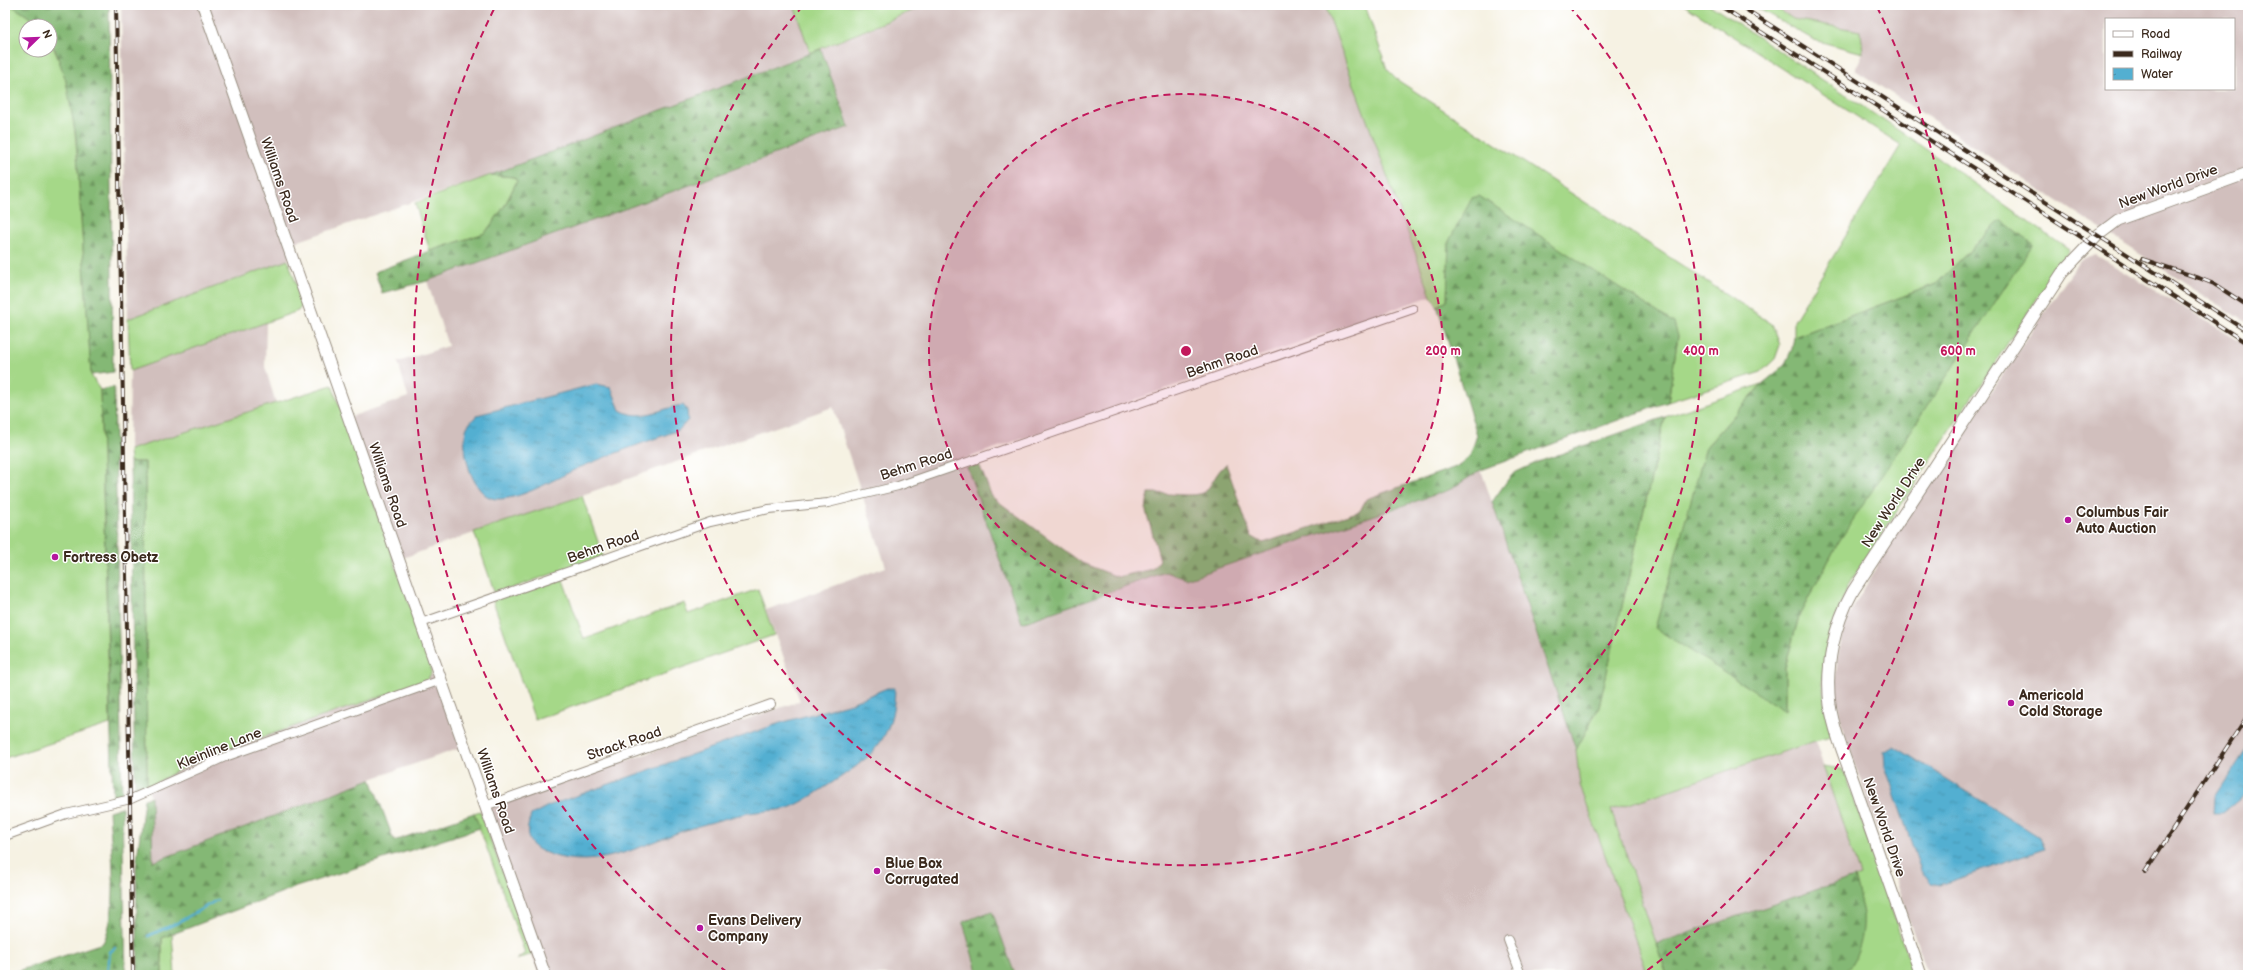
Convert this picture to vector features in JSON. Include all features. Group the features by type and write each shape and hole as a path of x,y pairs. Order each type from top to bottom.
{"main road":[{"name":"Williams Road","path":"203,5 545,975"},
{"name":"New World Drive","path":"1921,975 1841,745 1830,705 1829,678 1831,658 1842,610 2062,273 2098,235 2118,220 2248,173"}],"street":[{"name":"Behm Road","path":"420,623 710,522 769,509 828,502 898,486 1414,309"},
{"name":"Kleinline Lane","path":"5,836 66,814 131,799 225,757 441,680"},
{"name":"Strack Road","path":"485,806 771,704"},
{"path":"1508,940 1520,975"}],"shaded area":[{"path":"121,5 794,5 810,53 491,175 293,243 288,260 128,319"},
{"path":"926,5 1325,5 1431,296 964,459 1022,623 1166,572 1187,579 1449,490 1481,470 1576,750 1580,785 1648,975 1015,975 992,911 963,922 978,975 539,975 480,811 800,701 766,610 886,567 833,407 394,561 344,419 408,397 398,362 448,346 427,281 849,127 821,49"},
{"path":"1772,5 2248,5 2248,324 1855,70 1863,53 1861,31 1793,19"},
{"path":"2096,255 2248,346 2248,975 1928,975 1843,730 1835,689 1837,659 1847,619 1888,546 2065,282 2081,260"},
{"path":"266,322 265,367 276,403 129,450 130,371"},
{"path":"431,674 436,678 461,748 371,779 153,862 151,797 147,788 177,771 211,755 426,681"},
{"path":"1815,741 1860,875 1656,944 1610,810"}],"green space":[{"name":"Fortress Obetz","path":"5,5 14,7 24,12 31,18 18,18 18,58 58,58 66,80 71,103 79,178 91,375 100,390 110,724 5,758"},
{"path":"11,5 109,5 113,372 91,375 76,137 66,81 58,58 58,18 30,18"},
{"path":"794,5 926,5 810,53"},
{"path":"1325,5 1365,5 1387,69 1399,81 1772,324 1780,345 1775,359 1761,372 1668,402 1678,336 1449,241 1447,301 1437,306 1431,296"},
{"path":"1684,5 1710,5 1910,138 2069,250 1849,584 1832,629 1824,664 1823,692 1832,737 1815,741 1611,810 1667,975 1648,975 1580,785 1576,750 1599,707 1665,417 1762,384 1706,447 1785,711 1785,668 1799,616 1838,543 2001,220 1936,284 1794,337 1794,321 1901,145"},
{"path":"1752,5 1772,5 1793,19 1861,31 1863,53 1814,40"},
{"path":"821,49 849,127 427,281 382,293 375,272 430,251 485,233 504,207 517,181 514,177 491,175"},
{"path":"491,175 514,177 517,181 504,207 485,233 430,251 415,203"},
{"path":"1479,196 1674,323 1678,336 1668,402 1481,470 1449,490 1186,579 1166,572 1022,623 967,467 979,464 992,497 1082,563 1118,577 1152,569 1160,560 1146,511 1148,493 1196,495 1202,493 1206,491 1226,464 1251,536 1263,543 1360,511 1366,499 1456,467 1470,456 1477,435 1437,306 1447,301 1449,241 1472,198"},
{"path":"2001,220 2033,244 1838,543 1799,616 1785,668 1785,711 1655,628 1706,447 1762,384 1784,366 1792,349 1794,337 1936,284"},
{"path":"288,260 303,304 298,311 130,371 128,319"},
{"path":"332,385 431,666 431,674 426,681 211,755 177,771 147,788 145,462 130,462 129,450"},
{"path":"114,387 122,797 113,799 100,390"},
{"path":"1665,417 1599,707 1576,750 1492,502 1512,474 1538,462"},
{"path":"130,462 145,462 147,788 135,793"},
{"path":"582,496 603,556 495,594 474,532"},
{"path":"562,577 584,639 684,603 688,614 758,589 774,635 535,720 493,601"},
{"path":"1823,766 1842,769 1847,778 1914,975 1839,975 1846,973 1863,915 1854,877 1860,875"},
{"path":"371,779 394,841 474,813 480,828 296,887 162,938 162,975 138,975 136,868 144,799 151,797 153,862"},
{"path":"122,807 126,975 5,975 103,943 108,929 113,896 109,811"},
{"path":"480,811 532,954 516,960 525,953 474,813"},
{"path":"1854,877 1863,914 1863,930 1859,949 1851,965 1846,971 1839,975 1667,975 1656,944"},
{"path":"992,911 1015,975 978,975 963,922"},
{"path":"172,934 175,975 162,975 162,938"}],"water":[{"path":"596,384 611,387 620,410 636,415 652,413 683,405 687,410 688,420 679,430 593,462 517,496 496,499 488,496 480,490 474,481 470,470 466,458 465,446 467,427 477,415"},
{"path":"887,688 895,688 894,707 890,723 876,748 867,758 855,767 796,805 780,810 749,813 702,825 644,846 605,858 586,860 566,859 539,850 530,842 528,838 528,827 531,815 548,806 780,723 851,703"},
{"path":"1894,746 2038,836 2044,849 1940,885 1930,883 1921,871 1885,766 1884,752"},
{"path":"2248,747 2248,792 2223,813 2214,813 2215,797"}],"waterway":[{"path":"148,936 177,923 217,900"},
{"path":"107,975 110,952 115,948"}],"railway":[{"path":"116,5 133,975"},
{"path":"1719,5 2248,344"},
{"path":"1739,5 2248,332"},
{"path":"2142,259 2214,284 2248,306"},
{"path":"2145,872 2248,715"}],"place":[{"name":"Columbus Fair Auto Auction","path":"2068,520"},
{"name":"Fortress Obetz","path":"55,557"},
{"name":"Americold Cold Storage","path":"2011,703"},
{"name":"Blue Box Corrugated","path":"877,871"},
{"name":"Evans Delivery Company","path":"700,928"}]}
